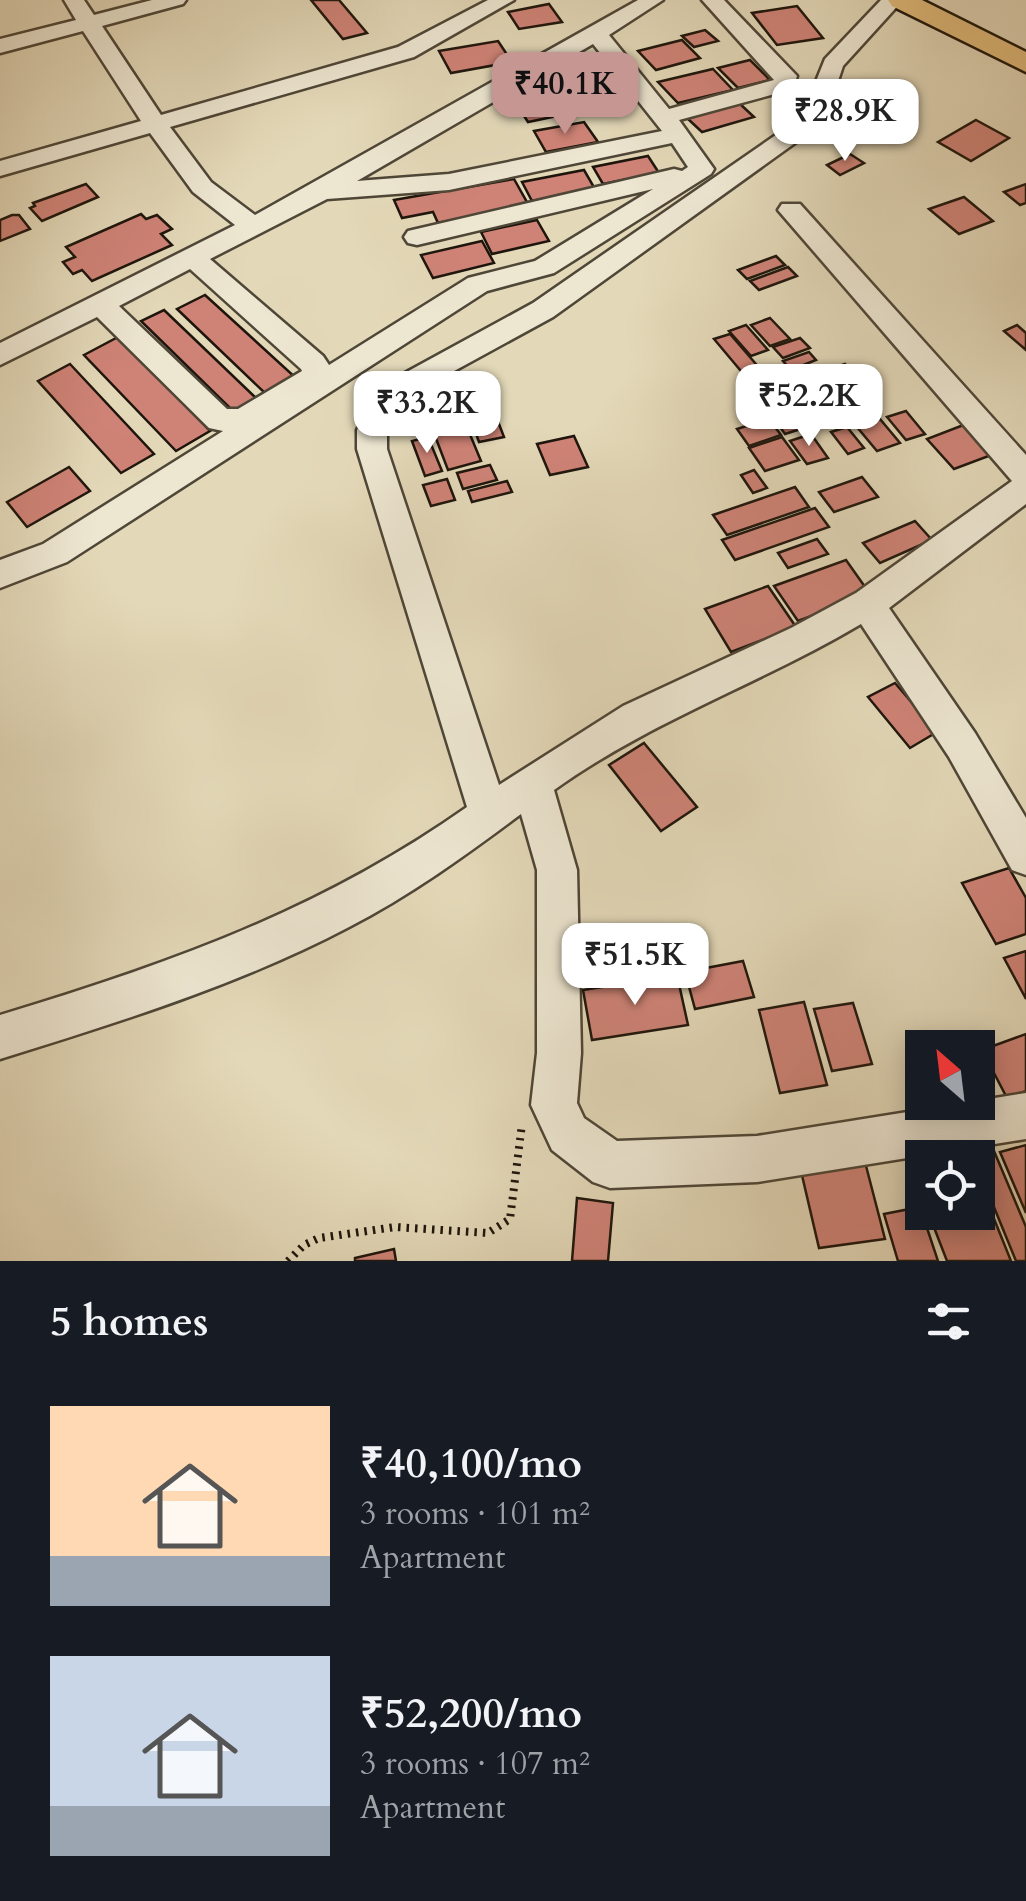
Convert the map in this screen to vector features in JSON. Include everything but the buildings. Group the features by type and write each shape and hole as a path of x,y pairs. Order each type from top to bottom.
{"main road":[{"path":"902,0 1026,63"}],"street":[{"path":"74,0 194,177 252,226"},
{"path":"0,46 176,0"},
{"path":"0,168 406,52 504,0"},
{"path":"0,355 320,192 653,0"},
{"path":"320,192 449,182 672,126 785,84 786,76 712,0"},
{"path":"489,815 372,449 372,430 396,394 413,381 543,310 794,134 817,108 833,64 893,0"},
{"path":"595,32 672,126 702,170"},
{"path":"418,237 702,170"},
{"path":"0,574 55,553 478,284 544,267 702,170"},
{"path":"791,210 1026,476"},
{"path":"100,304 220,420 243,420 314,378 317,370 312,363 192,256"},
{"path":"0,1037 152,989 272,940 376,890 450,846 532,782 606,734 868,604 1026,487"},
{"path":"868,604 962,745 1026,856"},
{"path":"532,782 557,870 559,1053 554,1105 568,1134 610,1165 757,1159 1026,1116"}],"path":[{"path":"288,1261 299,1246 334,1234 358,1236 393,1227 420,1230 450,1226 488,1232 510,1219 524,1109 554,1105"}]}
